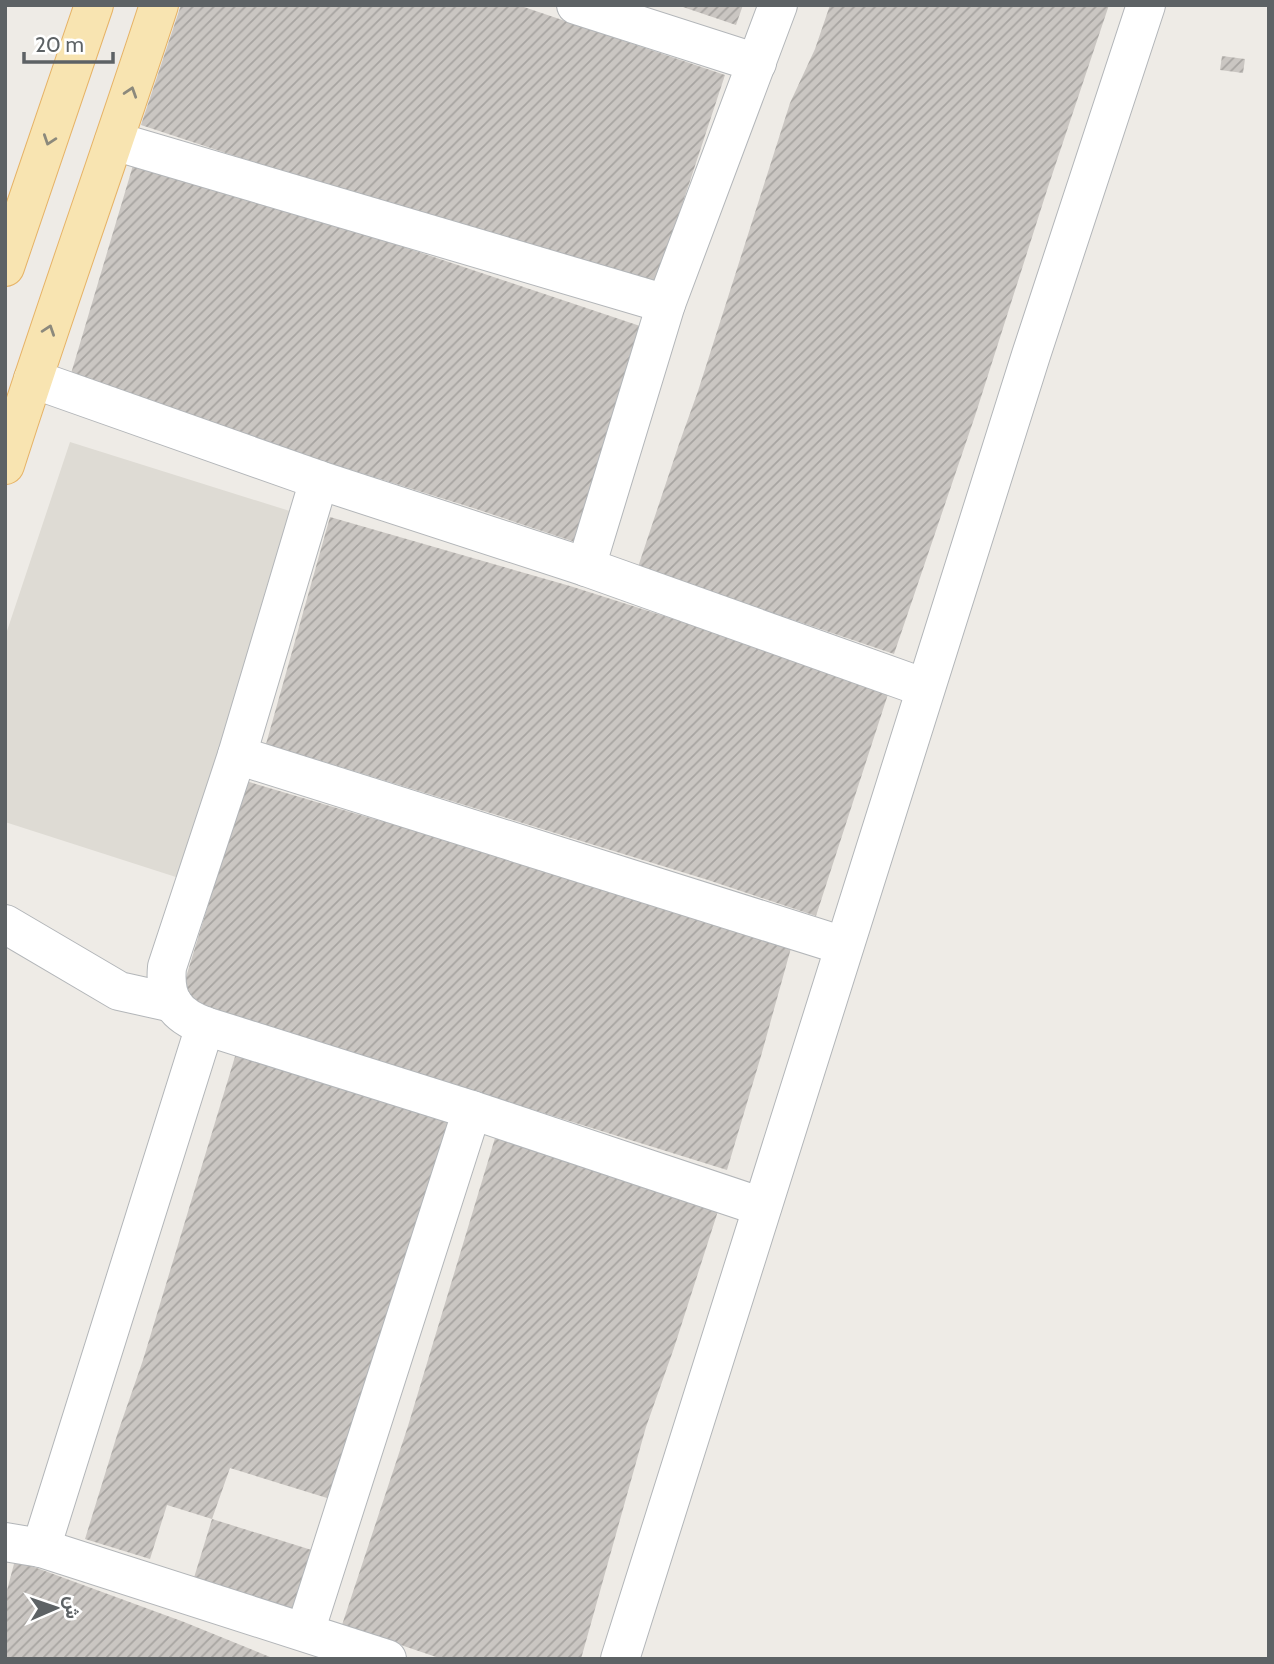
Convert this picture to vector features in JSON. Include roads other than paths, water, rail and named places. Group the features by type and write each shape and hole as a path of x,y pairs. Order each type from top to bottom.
{"main road":[{"path":"5,268 94,5"},
{"path":"5,465 159,5"}],"street":[{"path":"576,5 757,64"},
{"path":"586,567 666,304 778,5"},
{"path":"620,1659 925,688 1146,5"},
{"path":"114,141 666,304"},
{"path":"33,379 319,480 586,567 925,688"},
{"path":"319,480 237,755 167,967 166,979 173,1003 190,1020 205,1026 762,1207"},
{"path":"237,755 844,946"},
{"path":"5,924 119,990 173,1003"},
{"path":"205,1026 23,1545 387,1659"},
{"path":"305,1632 472,1111"}]}
